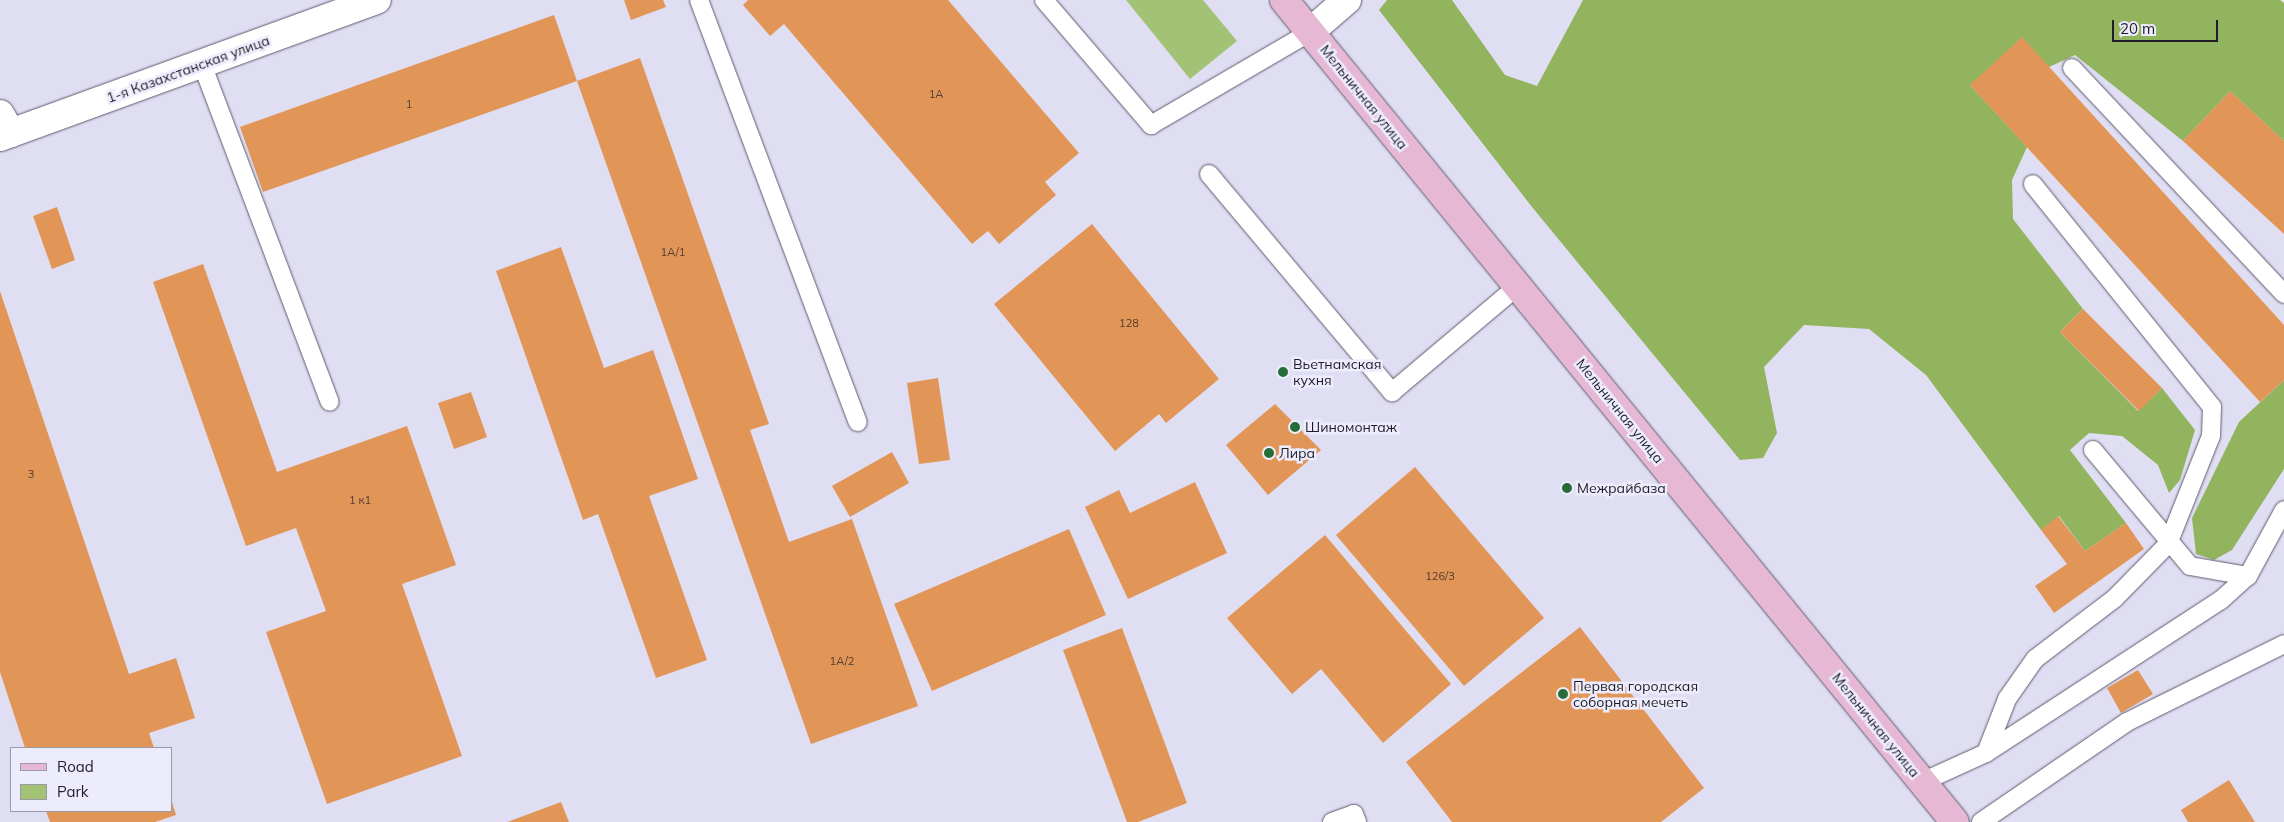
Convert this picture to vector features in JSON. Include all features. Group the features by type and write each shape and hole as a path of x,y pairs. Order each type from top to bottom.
{"main road":[{"name":"Мельничная улица","path":"1284,0 1955,822"}],"street":[{"name":"1-я Казахстанская улица","path":"4,128 202,64 341,6 377,0"},
{"path":"1310,32 1347,0"}],"lane":[{"path":"699,0 858,422"},
{"path":"1044,0 1151,125 1310,32"},
{"path":"202,64 330,402"},
{"path":"2072,68 2284,294"},
{"path":"1209,174 1392,392 1518,286"},
{"path":"1986,753 2007,699 2034,659 2115,598 2168,544 2211,436 2212,407 2033,184"},
{"path":"2093,450 2168,544 2190,566 2248,576"},
{"path":"1922,782 1986,753 2221,600 2248,576 2284,510"},
{"path":"1981,822 2127,722 2284,644"},
{"path":"1332,822 1354,814 1357,822"}],"green space":[{"path":"1126,0 1203,0 1237,41 1190,79"},
{"path":"1387,0 1452,0 1505,75 1537,86 1583,0 2280,0 2284,3 2284,141 2230,91 2183,141 2075,55 2049,67 1970,85 2027,147 2012,180 2013,219 2083,309 2060,332 2138,411 2162,388 2195,430 2180,480 2169,493 2158,465 2122,436 2089,433 2070,450 2126,523 2085,551 2059,516 2041,530 1926,375 1869,329 1804,325 1764,367 1777,433 1763,458 1740,460 1532,207 1379,10"},
{"path":"2284,380 2284,469 2232,550 2214,560 2196,554 2192,518 2239,422"}],"building":[{"path":"624,0 663,0 666,7 631,20"},
{"path":"748,0 948,0 1079,153 1045,182 1056,195 999,244 988,231 972,244 784,24 770,36 743,5"},
{"path":"554,15 577,81 263,192 240,127"},
{"path":"2022,37 2284,325 2284,380 2260,402 1970,85"},
{"path":"640,58 769,424 750,430 789,542 852,519 918,706 811,744 577,81"},
{"path":"2230,91 2284,141 2284,234 2183,141"},
{"path":"57,207 75,260 52,269 33,216"},
{"path":"1092,224 1219,379 1166,423 1159,414 1115,451 994,304"},
{"path":"561,247 604,368 653,350 698,479 649,496 707,660 656,678 598,514 583,520 496,271"},
{"path":"203,264 277,472 407,426 456,565 402,584 462,756 327,804 266,632 326,611 296,528 246,546 153,282"},
{"path":"0,291 129,674 176,658 195,718 149,733 154,747 25,747 0,672"},
{"path":"2083,309 2162,388 2139,411 2060,332"},
{"path":"938,378 950,460 919,464 907,383"},
{"path":"471,392 487,437 454,449 438,403"},
{"path":"1275,404 1321,450 1268,495 1226,445"},
{"path":"892,452 909,483 850,517 832,486"},
{"path":"1415,467 1544,618 1464,686 1336,535"},
{"path":"1195,482 1227,553 1128,599 1085,507 1119,490 1130,513"},
{"path":"2058,516 2085,551 2126,523 2144,549 2054,613 2035,586 2067,564 2041,530"},
{"path":"1069,529 1106,615 932,691 894,604"},
{"path":"1325,535 1451,684 1383,743 1321,669 1292,694 1227,618"},
{"name":"Первая городская соборная мечеть","path":"1580,627 1704,788 1661,822 1452,822 1406,762"},
{"path":"1122,628 1187,803 1138,822 1127,822 1063,650"},
{"path":"2138,670 2153,694 2121,713 2107,688"},
{"path":"2229,780 2255,822 2188,822 2181,810"},
{"path":"172,802 176,815 155,822 50,822 46,812 172,812"},
{"path":"561,802 569,822 507,822"}],"place":[{"name":"Вьетнамская кухня","path":"1283,372"},
{"name":"Шиномонтаж","path":"1295,427"},
{"name":"Лира","path":"1269,453"},
{"name":"Межрайбаза","path":"1567,488"},
{"name":"Первая городская соборная мечеть","path":"1563,694"}]}
